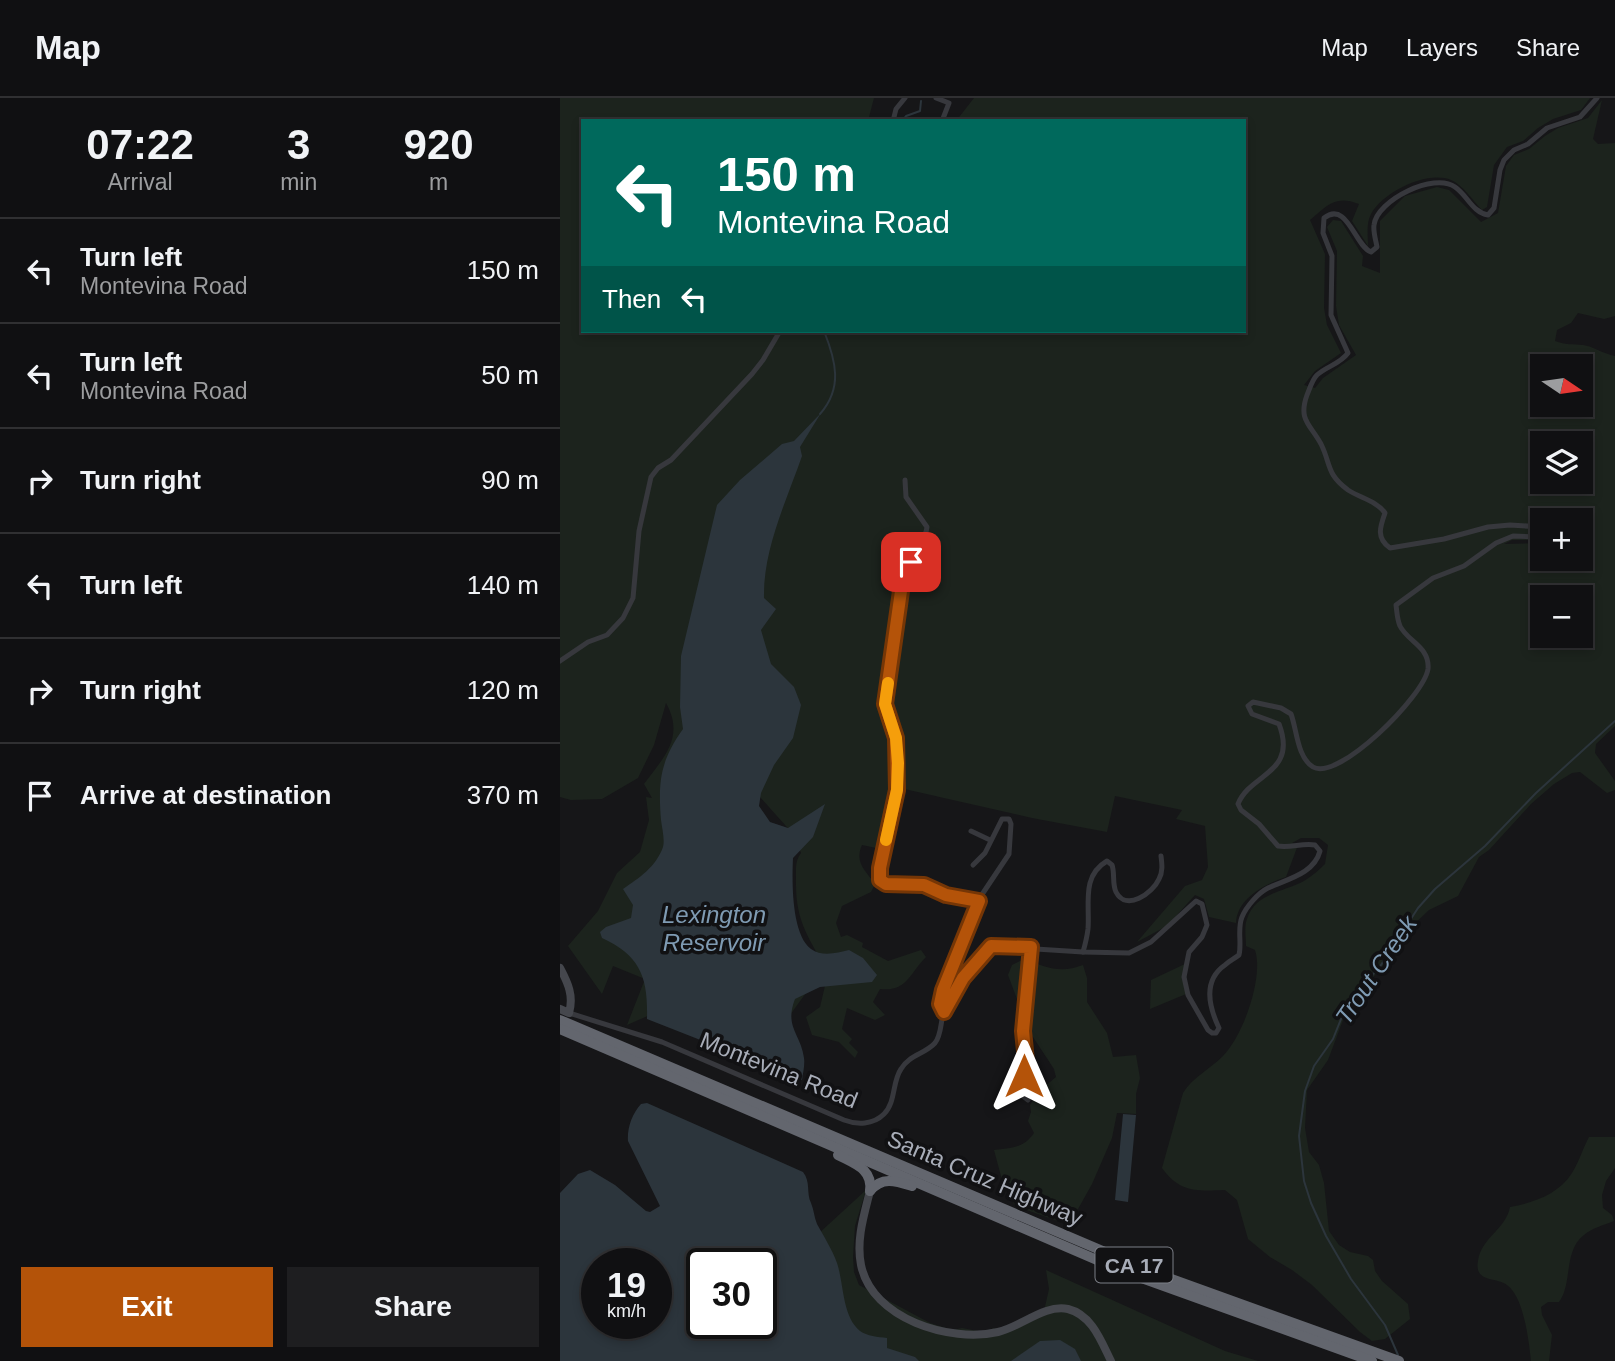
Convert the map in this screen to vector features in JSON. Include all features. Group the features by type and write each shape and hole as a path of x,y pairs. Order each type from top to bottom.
{"highway":[{"name":"Santa Cruz Highway","path":"563,1014 1152,1272 1399,1361"},
{"name":"Santa Cruz Highway","path":"560,1029 1161,1286 1372,1361"},
{"path":"764,1116 864,1170 871,1180 870,1191"},
{"path":"870,1191 879,1182 888,1181 962,1202"}],"street":[{"path":"894,119 896,109 905,98"},
{"path":"936,98 949,103 943,119"},
{"path":"1530,526 1488,527 1444,539 1390,548 1382,543 1380,536 1385,513 1380,506 1349,490 1334,477 1321,445 1303,414 1307,394 1317,376 1343,361 1348,353 1331,316 1332,256 1324,233 1324,218 1336,213 1348,221 1365,250 1371,253 1377,247 1374,225 1379,214 1408,190 1433,183 1445,183 1455,187 1479,214 1488,215 1494,208 1504,160 1547,128 1580,117 1597,98"},
{"path":"560,661 588,642 607,635 623,618 634,598 639,531 651,477 658,468 671,460 752,374 779,333"},
{"path":"905,480 906,497 927,527 903,577 885,704 896,738 897,790 880,868 880,880 886,884 924,885 946,895 979,901"},
{"name":"Montevina Road","path":"563,1014 662,1042 859,1124 874,1121 887,1111 899,1071 911,1057 928,1049 935,1042 944,1012 963,978 991,946 1122,954 1151,942 1188,906 1199,901 1207,925 1188,957 1184,977 1185,989 1208,1030 1213,1034 1218,1032 1219,1028 1209,1005 1209,989 1224,965 1239,955 1242,917 1262,893 1303,872 1318,859 1320,851 1315,845 1289,848 1278,846 1238,804 1242,795 1276,767 1283,747 1283,733 1279,724 1252,714 1248,706 1253,702 1281,708 1291,714 1303,758 1310,766 1319,770 1332,768 1390,723 1408,705 1428,668 1425,653 1401,628 1396,605 1433,578 1464,566 1496,543 1513,536 1530,537"},
{"path":"944,1012 940,1004 943,990 979,901 1009,854 1009,819 1002,819 985,853 972,864"},
{"path":"971,831 990,840"},
{"path":"1083,952 1088,930 1087,886 1101,866 1107,861 1112,864 1115,872 1114,889 1120,898 1128,901 1139,899 1159,880 1161,856"},
{"path":"1028,1100 1023,1096 1026,1061 1023,1031 1031,947"},
{"path":"560,968 571,994 563,1014"},
{"path":"870,1191 860,1241 862,1266 872,1291 897,1312 945,1332 977,1335 1007,1330 1047,1311 1066,1309 1083,1317 1098,1335 1111,1361"}],"shaded area":[{"path":"560,98 874,98 869,119 581,119 581,333 1246,333 1246,119 958,119 974,98 1590,98 1581,110 1553,119 1523,141 1507,147 1494,165 1487,207 1482,210 1455,182 1430,178 1406,185 1377,206 1368,221 1368,246 1352,221 1359,204 1338,201 1310,220 1325,254 1324,308 1327,325 1341,353 1315,371 1304,385 1315,388 1323,378 1356,355 1339,325 1336,306 1337,251 1327,227 1333,220 1341,221 1363,256 1362,266 1380,273 1380,221 1405,196 1437,187 1449,190 1481,222 1498,213 1506,166 1514,155 1529,149 1558,128 1588,118 1602,100 1593,139 1598,144 1615,143 1615,316 1604,319 1578,313 1571,323 1557,330 1555,341 1587,346 1615,356 1615,726 1596,744 1595,753 1615,781 1615,790 1607,793 1580,772 1572,773 1531,804 1489,850 1479,857 1458,896 1429,910 1407,931 1384,965 1349,1004 1328,1060 1307,1090 1305,1128 1309,1152 1319,1165 1324,1183 1329,1231 1339,1245 1373,1260 1375,1271 1382,1281 1408,1304 1410,1319 1385,1339 1372,1341 1312,1285 1248,1239 1237,1200 1225,1190 1190,1189 1176,1182 1162,1168 1183,1093 1230,1047 1250,1006 1257,975 1255,950 1246,946 1246,925 1251,910 1263,898 1304,881 1325,864 1328,845 1319,838 1301,838 1292,843 1298,845 1286,877 1261,888 1247,899 1241,906 1236,923 1209,917 1204,899 1195,895 1167,926 1137,942 1185,886 1202,880 1208,867 1205,826 1176,819 1182,810 1115,796 1107,832 900,788 881,849 862,845 860,851 860,862 875,884 871,892 842,906 836,923 841,937 847,935 863,943 862,947 888,961 921,950 926,957 902,985 880,989 873,1002 885,1015 875,1020 847,1008 842,1029 852,1039 849,1043 858,1052 855,1058 839,1042 812,1035 806,1017 820,1007 828,973 804,929 798,907 796,868 801,853 794,835 752,788 740,753 798,948 819,975 790,1015 759,967 627,1025 645,979 613,966 602,994 568,946 598,911 617,873 640,852 649,820 646,797 652,798 644,784 665,755 673,736 671,715 666,703 654,745 638,778 602,799 571,800 560,797"},
{"path":"1026,958 1054,969 1083,965 1087,978 1087,1002 1107,1033 1113,1057 1136,1055 1140,1078 1136,1094 1136,1114 1117,1113 1112,1138 1092,1184 1073,1218 1072,1226 1015,1206 1002,1180 994,1150 1017,1146 1030,1138 1034,1133 1028,1121 1030,1105 1038,1092 1056,1077 1054,1069 1029,1031 1008,975 1012,965"},
{"path":"1187,963 1186,994 1150,1009 1151,980"},
{"path":"1589,1137 1615,1137 1615,1168 1606,1181 1602,1195 1603,1208 1612,1215 1614,1221 1591,1230 1577,1242 1566,1286 1559,1302 1548,1302 1541,1307 1552,1335 1549,1361 1531,1361 1525,1320 1518,1299 1507,1285 1479,1273 1480,1253 1508,1215 1510,1207 1545,1196 1567,1180"},
{"path":"866,1190 855,1226 854,1272 859,1285 930,1323 952,1330 962,1328 983,1332 994,1328 996,1331 1044,1311 1049,1289 1046,1270 1225,1351 1258,1361 770,1361 775,1339 777,1339 792,1258"}],"water":[{"name":"Lexington Reservoir","path":"821,413 800,447 802,456 767,562 764,598 776,609 761,630 771,664 794,687 801,705 793,738 774,765 761,793 759,806 770,822 788,828 825,804 813,837 793,858 796,919 804,942 811,949 830,954 849,950 863,958 877,975 872,982 820,987 795,999 791,1017 804,1058 802,1080 647,1019 646,992 640,970 626,952 602,938 600,932 631,918 633,905 623,889 651,866 663,847 660,794 662,772 669,751 683,729 680,707 681,656 717,505 740,480 782,444 794,441"},
{"path":"647,1103 803,1172 816,1221 837,1263 847,1308 854,1325 866,1334 887,1338 887,1348 915,1357 919,1361 560,1361 560,1193 578,1174 590,1170 615,1185 646,1211 650,1212 660,1206 628,1141 628,1131 641,1104"},
{"path":"1123,1114 1136,1115 1128,1202 1115,1200"},
{"path":"1060,1340 1075,1349 1081,1361 1011,1361 1040,1341"}],"waterway":[{"path":"904,119 920,111 921,101"},
{"path":"820,414 835,384 832,353 825,333"},
{"name":"Trout Creek","path":"1398,1355 1385,1325 1351,1279 1311,1203 1304,1181 1299,1136 1305,1091 1314,1066 1333,1039 1347,1004 1381,965 1418,908 1435,889 1485,846 1536,793 1615,721"}],"slow traffic":[{"path":"886,840 897,790 898,763 896,738 885,704 888,683"}],"route":[{"path":"911,562 903,577 885,704 896,738 898,763 897,790 879,873 880,880 886,884 924,885 946,895 979,901 943,990 940,1004 944,1012 963,978 991,946 1031,947 1023,1031 1026,1061 1024,1076"}]}
